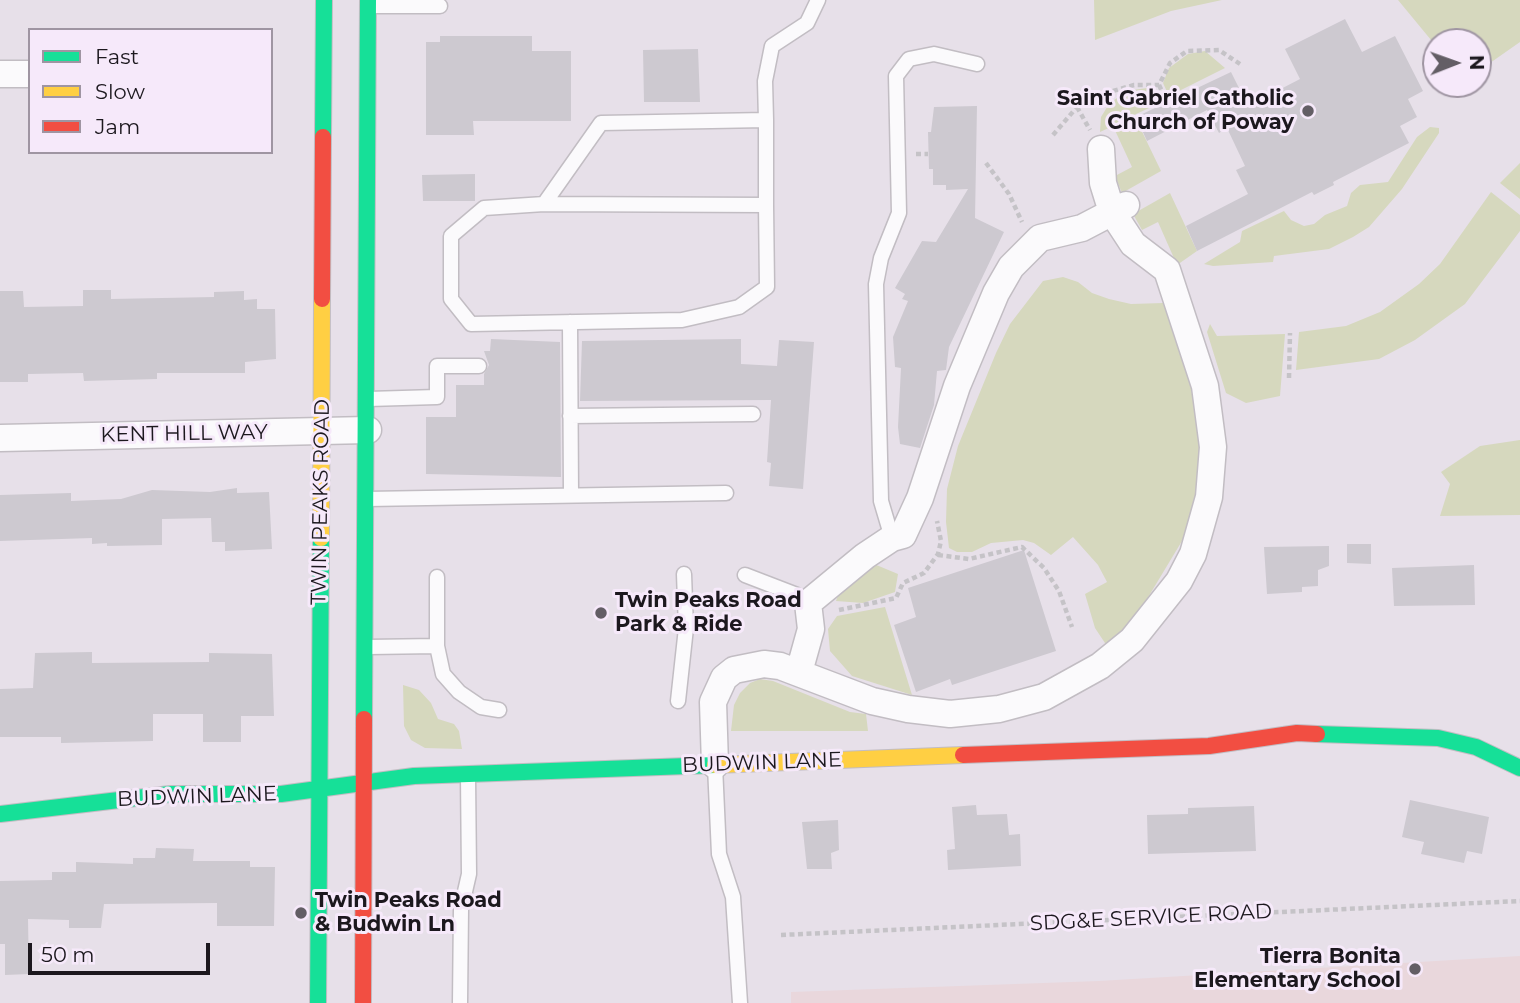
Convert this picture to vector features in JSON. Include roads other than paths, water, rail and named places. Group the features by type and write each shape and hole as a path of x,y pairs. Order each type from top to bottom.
{"main road":[{"name":"TWIN PEAKS ROAD","path":"318,1003 324,0"},
{"path":"363,1003 368,430 368,3"},
{"name":"BUDWIN LANE","path":"0,814 170,794 281,794 365,782 468,775 1209,746 1309,733 1437,738 1476,747 1520,768"}],"street":[{"path":"0,74 28,74"},
{"path":"715,765 713,702 724,678 734,670 764,664 799,672 872,701 950,714 999,709 1044,697 1076,681 1119,653 1179,580 1193,554 1209,497 1212,428 1199,365 1167,270 1133,244 1120,208 1102,183 1101,149"},
{"path":"799,672 808,650 809,607 898,537 920,498 957,386 996,293 1011,267 1040,238 1082,228 1120,208"},
{"name":"KENT HILL WAY","path":"0,438 368,430"}],"lane":[{"path":"766,205 544,204 484,208 451,236 451,299 471,324 682,320 739,307 766,287 766,205 766,120 765,81 772,46 807,23 818,0"},
{"path":"368,3 440,6"},
{"path":"898,537 881,500 876,284 881,258 899,214 896,76 909,59 934,54 977,64"},
{"path":"544,204 601,123 766,120"},
{"path":"570,322 571,495"},
{"path":"368,399 437,397 437,366 479,366"},
{"path":"570,416 753,414"},
{"path":"367,499 726,493"},
{"path":"678,701 686,628 684,574"},
{"path":"745,575 797,595 809,607"},
{"path":"437,577 438,661 451,684 481,708 499,710"},
{"path":"366,647 437,646"},
{"path":"715,765 719,854 733,897 740,1003"},
{"path":"460,1003 461,909 469,874 468,775"}],"place":[{"name":"Saint Gabriel Catholic Church of Poway","path":"1308,111"},
{"name":"Twin Peaks Road Park & Ride","path":"601,613"},
{"name":"Twin Peaks Road & Budwin Ln","path":"301,913"},
{"name":"Tierra Bonita Elementary School","path":"1415,969"}]}
